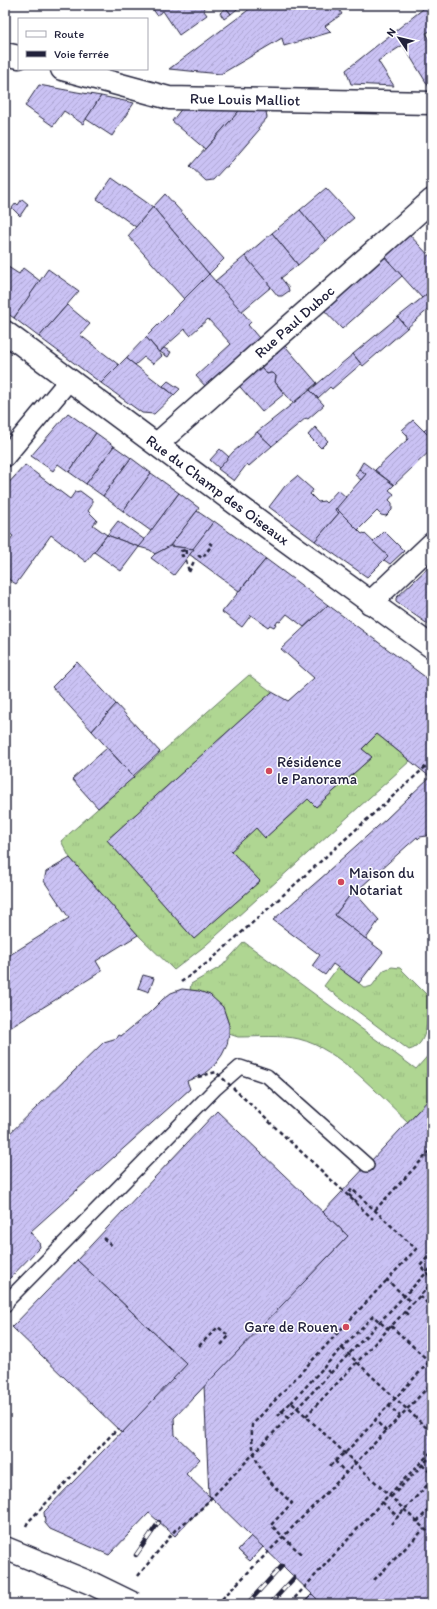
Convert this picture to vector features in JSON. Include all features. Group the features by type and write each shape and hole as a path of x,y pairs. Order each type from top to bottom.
{"street":[{"path":"5,54 18,57"},
{"name":"Rue Louis Malliot","path":"66,70 169,98 432,103"},
{"name":"Rue Paul Duboc","path":"157,444 432,200"},
{"name":"Rue du Champ des Oiseaux","path":"5,332 370,603 432,647"},
{"path":"5,457 70,379"},
{"path":"370,603 432,544"},
{"path":"5,1548 93,1584 134,1604"}],"lane":[{"path":"5,1306 8,1300 216,1088 240,1067 267,1076 367,1165"}],"path":[{"path":"198,555 202,558 212,545 208,542"},
{"path":"186,560 189,572 196,559"},
{"path":"181,982 210,961 432,761"},
{"path":"198,1077 216,1072 373,1219"},
{"path":"375,1210 432,1149"},
{"path":"301,1554 271,1525 292,1503 271,1485 256,1463 251,1439 252,1425 416,1249 352,1189 348,1194 357,1202"},
{"path":"432,1252 420,1266 432,1278"},
{"path":"134,1581 176,1529 195,1515 432,1267"},
{"path":"387,1280 413,1304"},
{"path":"306,1416 432,1283"},
{"path":"420,1296 432,1308"},
{"path":"405,1312 410,1317"},
{"path":"388,1329 373,1316 332,1358 282,1411 278,1416 291,1402 432,1536"},
{"path":"386,1431 374,1420 431,1363 391,1326"},
{"path":"199,1346 218,1327 229,1336 221,1345"},
{"path":"330,1373 324,1367 342,1348 432,1433"},
{"path":"355,1462 432,1382"},
{"path":"216,1604 346,1473 432,1382"},
{"path":"344,1451 330,1466 346,1452 389,1406 400,1416"},
{"path":"282,1411 288,1417"},
{"path":"40,1510 118,1428"},
{"path":"291,1604 382,1502 432,1451"},
{"path":"391,1497 432,1455"},
{"path":"334,1461 346,1473"},
{"path":"422,1465 432,1474"},
{"path":"404,1510 391,1524 432,1480"},
{"path":"382,1502 398,1517"},
{"path":"417,1522 432,1506"},
{"path":"374,1580 424,1529"},
{"path":"426,1577 432,1570"}],"green space":[{"path":"249,675 272,692 107,840 194,939 260,881 231,851 256,828 265,838 308,799 316,807 372,757 362,749 377,734 410,761 206,945 174,970 138,935 70,858 61,841"},
{"path":"244,942 416,1069 432,1051 432,1096 408,1122 371,1086 343,1062 314,1044 293,1038 238,1037 229,1034 226,1017 219,1004 207,995 190,990 191,984 222,966"},
{"path":"338,967 365,988 372,986 384,970 392,967 400,968 429,997 426,1028 421,1042 416,1047 409,1050 324,986"}],"building":[{"path":"150,5 204,5 204,11 207,15 179,35 163,11 157,15"},
{"path":"224,5 242,5 231,14"},
{"path":"255,5 336,5 342,14 325,26 331,32 284,46 282,38 221,74 169,69"},
{"path":"428,5 432,5 432,30 426,33 432,43 432,88 429,87 403,45 378,61 394,86 351,84 346,70"},
{"path":"226,8 231,14 224,19 220,13"},
{"path":"39,85 101,96 83,124 64,111 53,126 25,106"},
{"path":"101,96 134,103 112,136 86,119"},
{"path":"183,107 240,110 205,149 172,121"},
{"path":"240,110 266,111 267,118 258,128 259,130 227,167 225,167 213,180 206,181 190,166"},
{"path":"112,178 153,207 136,227 97,199"},
{"path":"326,188 354,218 326,241 300,210"},
{"path":"165,194 224,259 209,274 153,207"},
{"path":"22,199 28,204 20,216 12,208 16,203 18,205"},
{"path":"153,207 209,274 184,299 128,236"},
{"path":"300,210 326,241 298,265 272,233"},
{"path":"407,232 432,259 432,289 422,298 381,253"},
{"path":"272,233 298,265 281,278 288,287 289,291 282,296 278,296 245,256"},
{"path":"381,253 402,276 342,329 321,307"},
{"path":"245,256 271,287 241,312 215,281"},
{"path":"5,265 19,274 23,268 40,281 14,318 5,312"},
{"path":"48,269 79,291 39,337 14,318"},
{"path":"209,274 251,322 248,325 259,338 206,387 196,376 231,344 208,319 190,335 185,329 159,352 146,337"},
{"path":"427,294 432,300 432,306 407,328 398,317"},
{"path":"67,305 90,324 80,335 119,365 101,383 39,337"},
{"path":"398,317 407,328 363,366 353,354"},
{"path":"146,337 162,356 153,364 144,357 135,365 126,358"},
{"path":"280,340 317,383 293,403 275,382 276,376 271,373 267,374 256,361"},
{"path":"164,348 171,352 168,357 160,352"},
{"path":"353,354 361,364 332,389 330,387 318,398 310,390"},
{"path":"126,358 174,395 154,414 142,413 101,383"},
{"path":"256,361 267,374 271,373 276,376 275,382 284,394 262,412 234,380"},
{"path":"168,381 180,389 174,395 163,386"},
{"path":"310,390 324,405 272,446 257,432"},
{"path":"68,413 96,433 69,472 58,464 53,471 31,456"},
{"path":"413,420 432,439 432,449 394,485 375,470 408,439 407,435 402,430"},
{"path":"432,423 432,439 424,431"},
{"path":"315,427 328,441 321,448 308,435"},
{"path":"257,432 272,446 249,466 247,464 234,481 218,469 233,452"},
{"path":"96,433 114,446 86,484 69,472"},
{"path":"114,446 131,458 103,496 86,484"},
{"path":"220,449 229,457 219,468 210,460"},
{"path":"131,458 151,473 123,511 103,496"},
{"path":"363,462 394,485 389,490 394,494 389,500 392,503 392,510 386,516 381,515 377,511 358,530 336,508 366,474 359,469"},
{"path":"25,465 70,499 75,492 80,491 92,500 92,505 88,511 97,520 93,525 107,535 86,562 51,535 16,584 5,577 5,546 13,536 5,530 5,487"},
{"path":"359,469 366,474 361,480 355,475"},
{"path":"151,473 179,493 151,531 123,511"},
{"path":"297,476 313,490 310,494 318,502 324,501 326,503 338,490 346,497 335,510 339,513 315,541 269,507 285,486"},
{"path":"179,493 199,508 197,511 170,546 155,554 150,550 139,547"},
{"path":"336,508 362,534 364,533 388,556 367,577 315,541 339,513 335,510"},
{"path":"197,511 213,522 194,549 170,546"},
{"path":"118,521 145,540 139,547 107,535"},
{"path":"214,521 266,559 239,591 189,554"},
{"path":"384,531 404,551 390,564 384,560 388,556 373,542"},
{"path":"107,535 139,547 121,571 94,552"},
{"path":"170,546 194,549 174,575 151,558 155,554"},
{"path":"266,559 328,605 304,627 287,614 280,622 278,621 274,627 270,625 268,627 251,615 242,627 222,612"},
{"path":"432,564 432,627 396,602 396,598"},
{"name":"Résidence le Panorama","path":"328,605 432,682 432,775 430,777 377,734 362,749 372,757 316,807 308,799 265,838 256,828 231,851 260,881 194,939 107,840 272,692 288,701 314,678 281,649"},
{"path":"77,662 116,704 92,731 52,687"},
{"path":"116,704 160,752 133,776 92,731"},
{"path":"107,748 134,777 98,808 72,779"},
{"name":"Maison du Notariat","path":"432,775 432,829 427,836 420,837 418,839 417,837 351,896 350,895 335,915 383,952 359,983 333,964 325,975 312,966 320,955 273,920 328,872"},
{"path":"70,858 138,935 96,961 102,971 8,1029 5,1024 5,958 69,918 44,881 46,872"},
{"path":"355,893 379,920 366,939 335,915 350,895 351,896"},
{"path":"143,975 154,978 149,992 138,988"},
{"path":"182,989 199,991 210,995 223,1007 229,1025 229,1034 227,1045 222,1055 214,1066 205,1074 187,1081 190,1089 30,1232 39,1242 40,1247 5,1283 5,1138 104,1042 117,1038 119,1035 121,1036 149,1013 163,999 171,993"},
{"name":"Gare de Rouen","path":"432,1096 432,1604 302,1604 312,1594 263,1547 250,1561 238,1550 251,1536 209,1495 204,1385 348,1236 323,1212"},
{"path":"217,1111 348,1236 174,1418 175,1435 200,1459 186,1474 211,1498 175,1536 149,1513 109,1555 50,1529 45,1523 44,1512 187,1364 77,1260"},
{"path":"77,1260 187,1364 122,1433 12,1327"},
{"path":"251,1536 263,1547 250,1561 238,1550"},
{"path":"312,1594 322,1604 302,1604"}],"railway":[{"path":"136,1555 159,1522"},
{"path":"247,1604 282,1566"},
{"path":"270,1604 294,1578"}],"place":[{"name":"Résidence le Panorama","path":"269,771"},
{"name":"Maison du Notariat","path":"341,882"},
{"name":"Gare de Rouen","path":"346,1327"}]}
